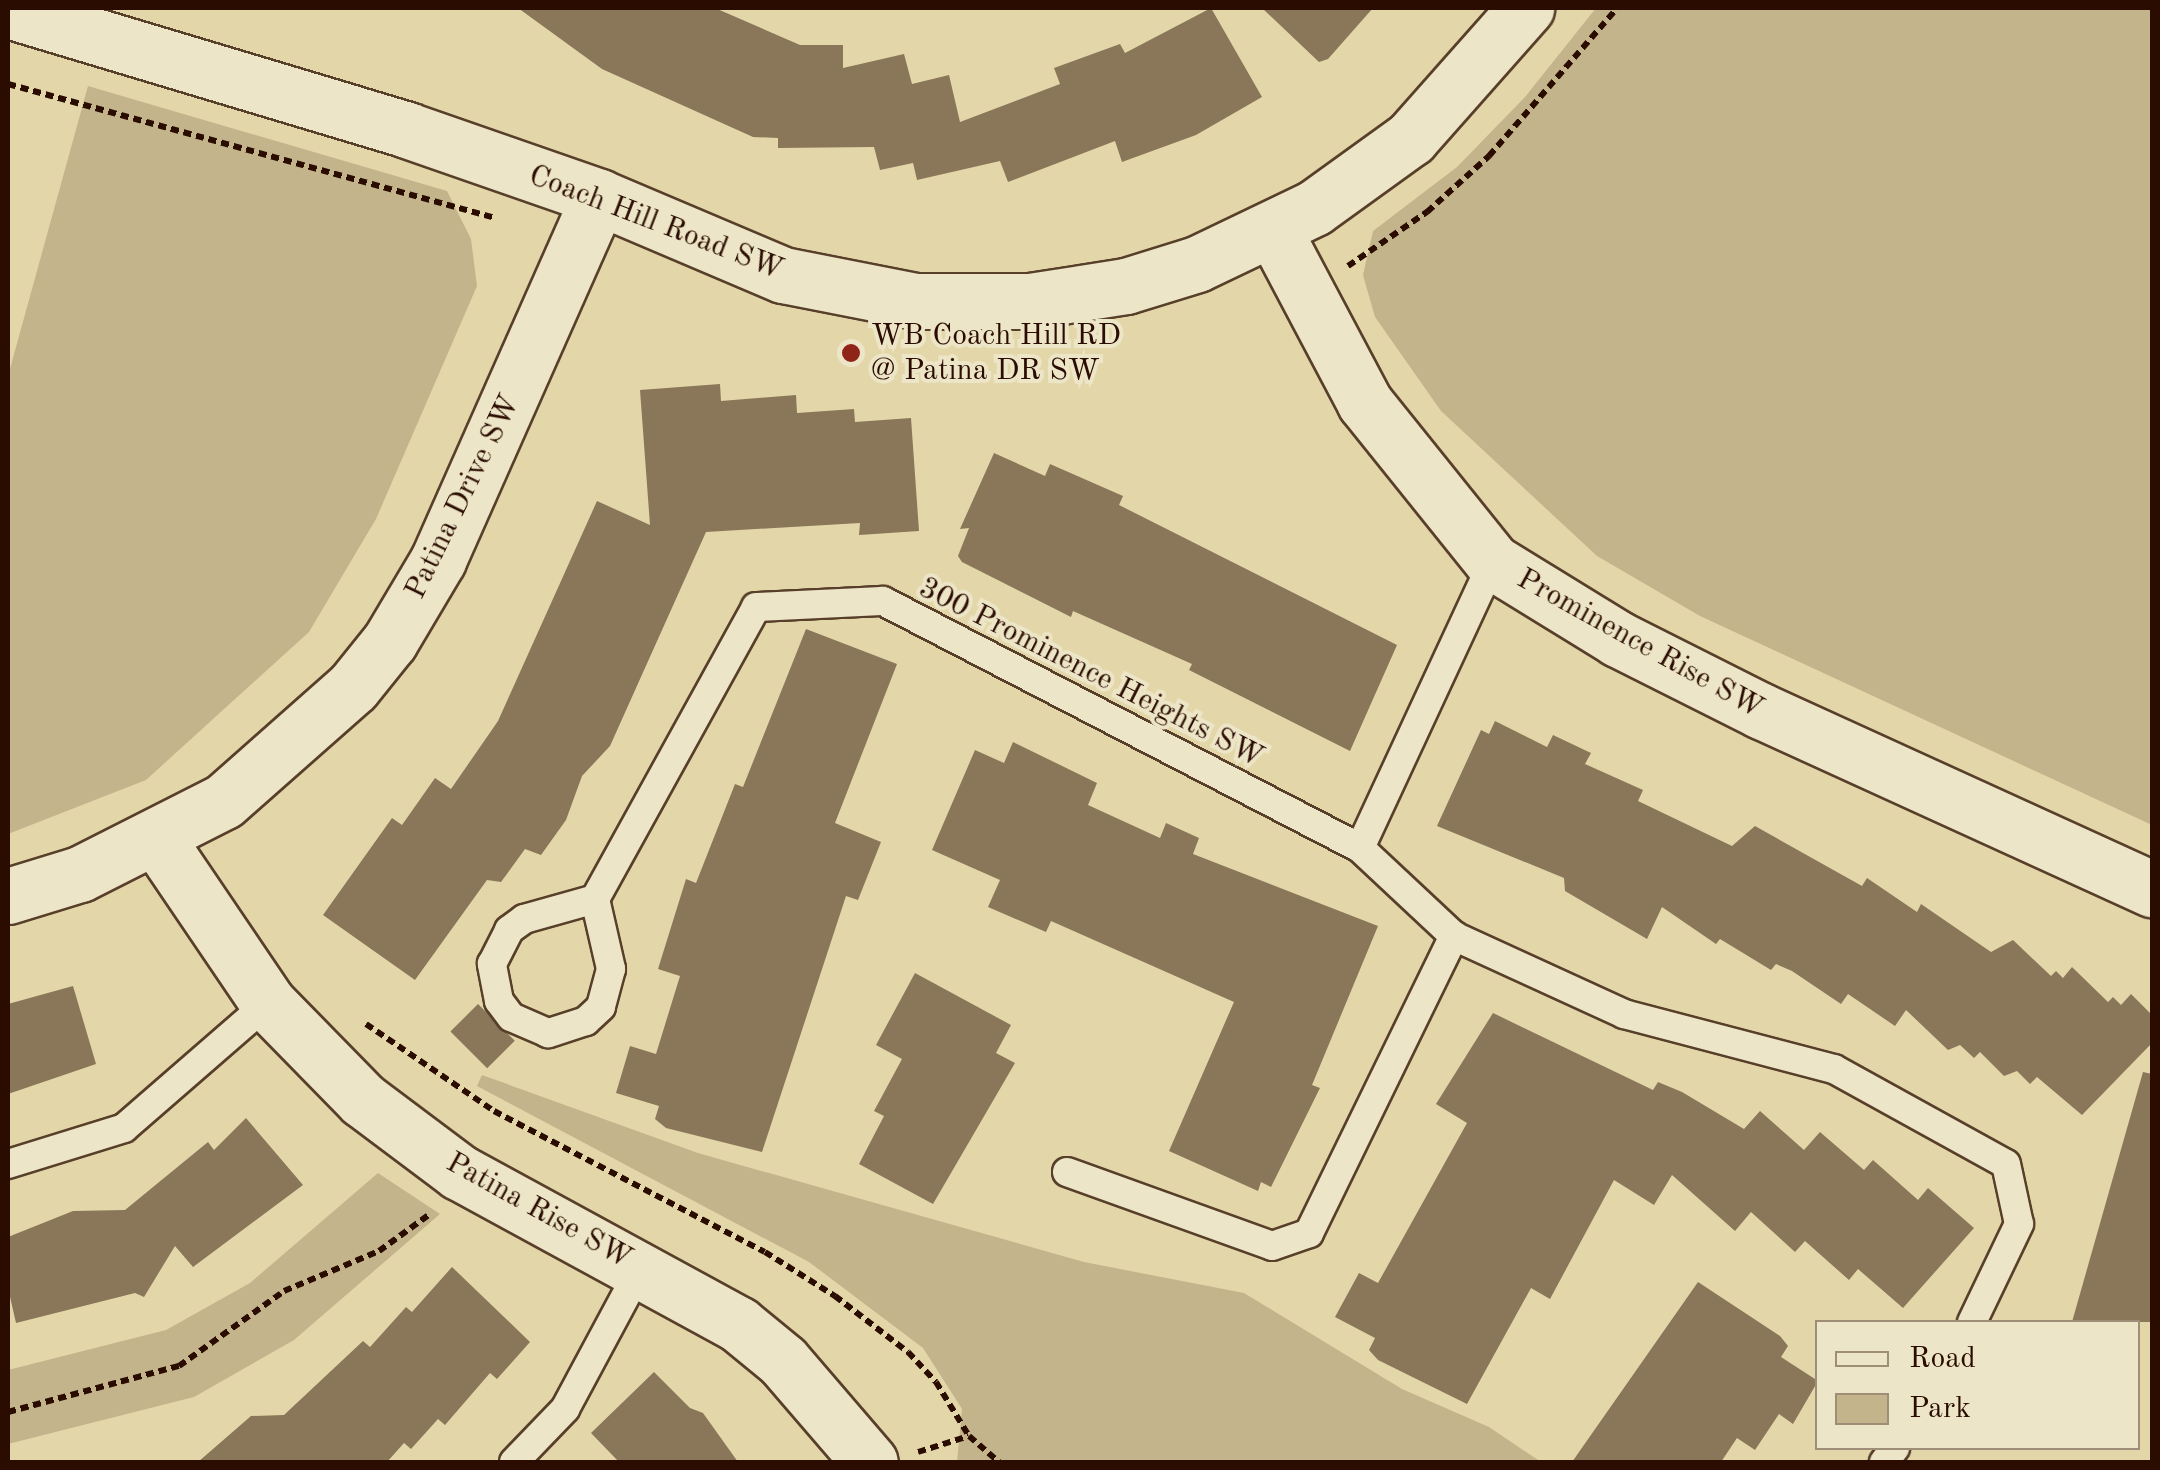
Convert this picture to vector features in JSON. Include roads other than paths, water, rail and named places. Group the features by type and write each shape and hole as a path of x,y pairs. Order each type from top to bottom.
{"street":[{"name":"Coach Hill Road SW","path":"8,10 408,130 600,197 783,274 915,301 1030,301 1109,289 1227,254 1274,231 1412,138 1526,8"},
{"name":"Patina Drive SW","path":"8,896 80,874 158,839 224,801 279,758 390,641 438,560 600,197"},
{"name":"Prominence Rise SW","path":"1274,231 1365,403 1493,562 1618,639 1760,711 2152,889"},
{"name":"Patina Rise SW","path":"158,839 268,1003 350,1089 460,1172 704,1301 764,1344 887,1460"}],"lane":[{"path":"1493,562 1360,848 1454,936 1624,1014 1834,1070 2006,1164 2020,1224 1973,1320"},
{"name":"300 Prominence Heights SW","path":"596,899 756,607 883,602 1360,848"},
{"path":"596,899 611,969 600,1007 577,1026 548,1032 511,1017 498,1001 492,964 509,930 524,919 596,899"},
{"path":"1067,1172 1272,1246 1309,1232 1454,936"},
{"path":"8,1164 124,1128 268,1003"},
{"path":"514,1462 565,1409 641,1267"}],"place":[{"name":"WB Coach Hill RD @ Patina DR SW","path":"851,353"}]}
